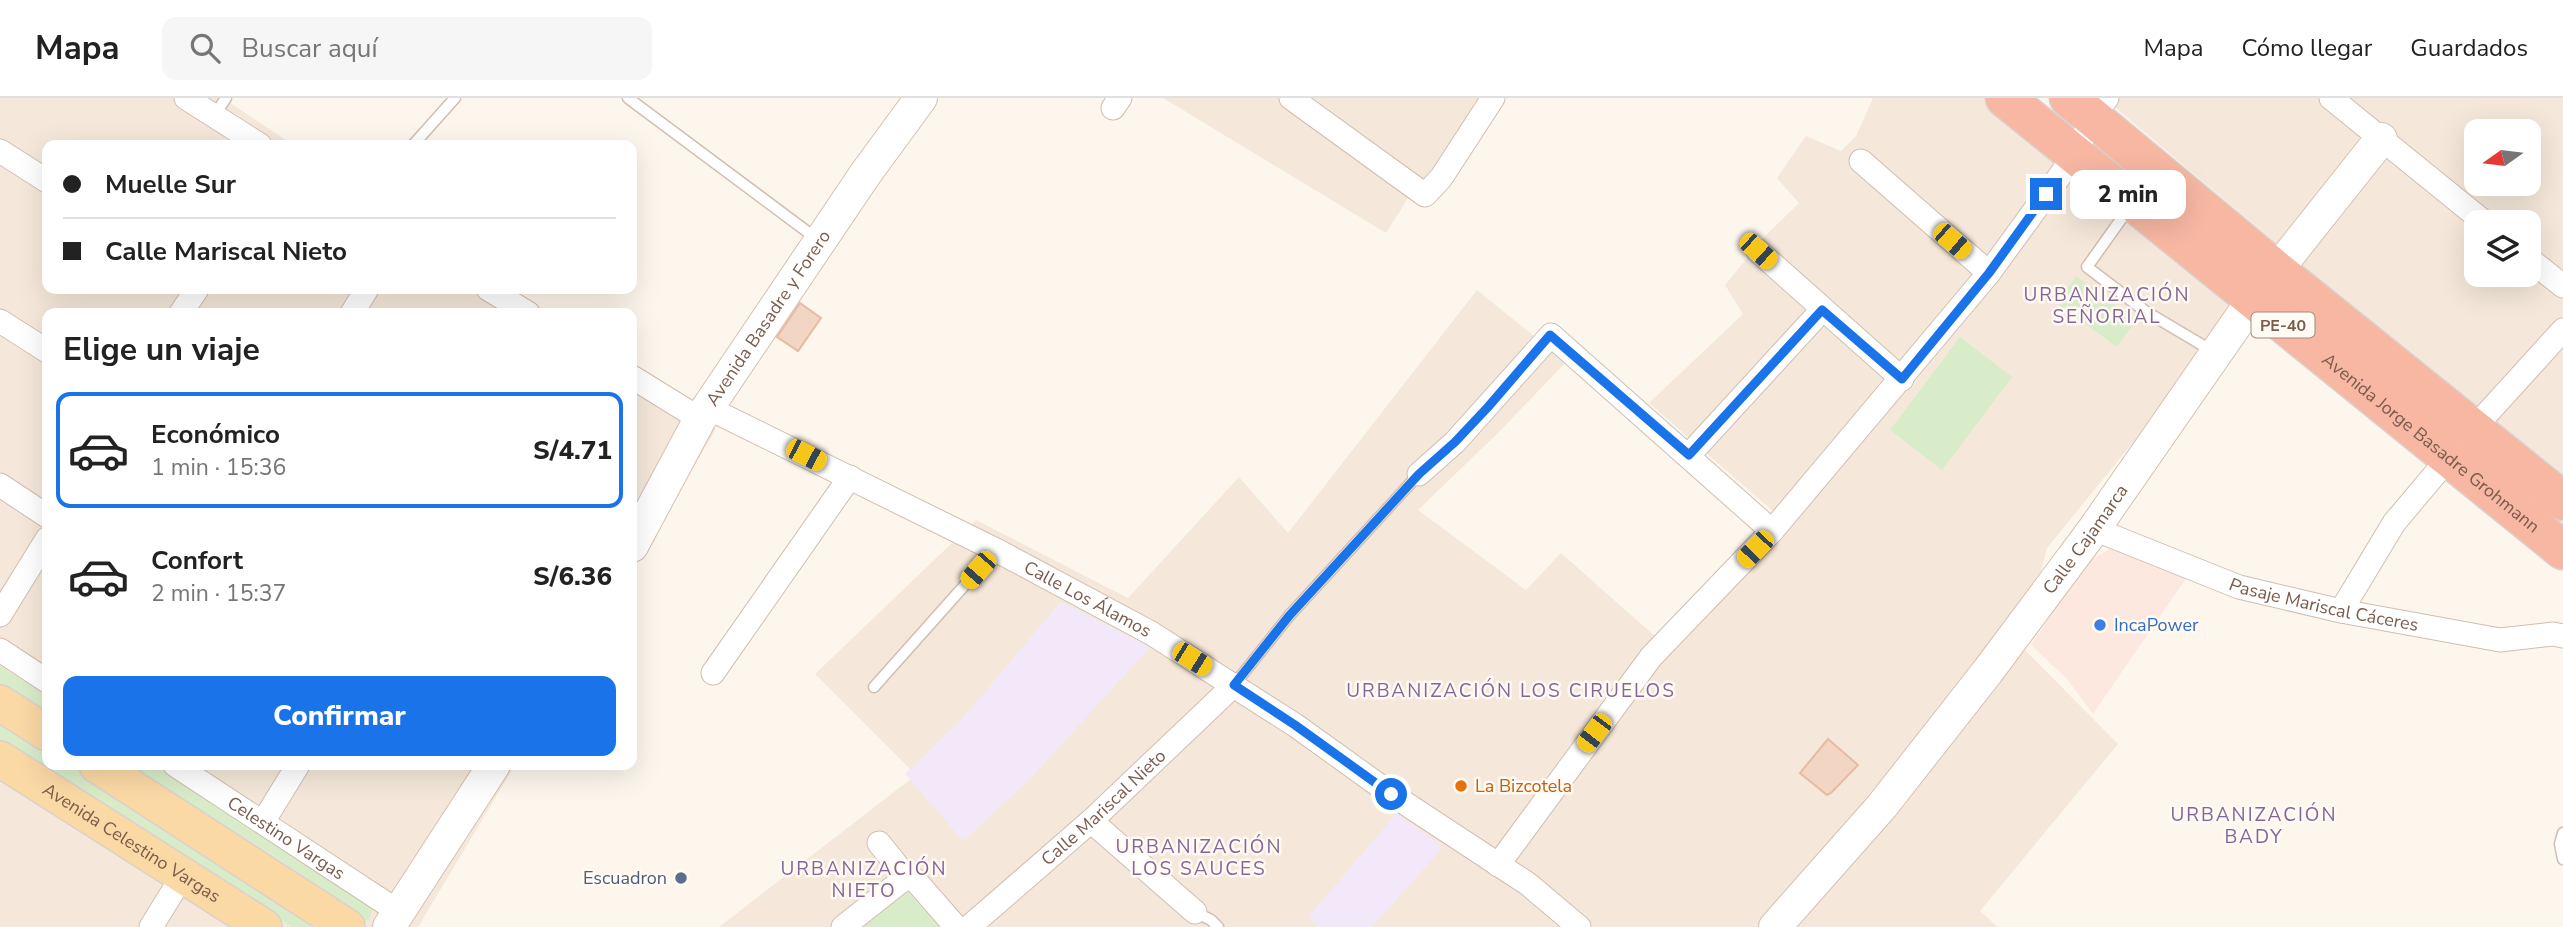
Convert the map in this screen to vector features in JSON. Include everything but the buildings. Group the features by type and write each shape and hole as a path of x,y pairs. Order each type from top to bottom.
{"highway":[{"name":"Avenida Jorge Basadre Grohmann","path":"2005,98 2563,550"},
{"name":"Avenida Jorge Basadre Grohmann","path":"2089,104 2276,270 2563,501"}],"main road":[{"path":"0,703 42,730"},
{"name":"Avenida Celestino Vargas","path":"0,759 264,927"},
{"path":"105,770 291,885 347,927"}],"street":[{"path":"186,98 220,107 255,140"},
{"name":"Avenida Basadre y Forero","path":"637,537 704,414 866,173 921,98"},
{"path":"1291,98 1424,195 1441,178 1493,98"},
{"path":"2332,98 2469,210"},
{"path":"1499,865 1651,657 1772,531 1989,273 2075,155 2089,104"},
{"name":"Calle Cajamarca","path":"1775,927 1882,806 1989,671 2094,529 2253,300 2381,139"},
{"path":"0,151 42,178"},
{"path":"1861,161 1989,273"},
{"path":"1758,251 1902,379"},
{"path":"2541,269 2563,286"},
{"path":"496,294 520,308"},
{"path":"1689,455 1822,310"},
{"path":"2,327 42,348"},
{"path":"2341,611 2394,523 2473,429 2563,330"},
{"path":"1419,474 1455,442 1550,335 1772,531"},
{"name":"Calle Los Álamos","path":"637,380 704,414 850,477 996,550 1151,633 1295,725 1391,794 1528,884 1580,927"},
{"path":"713,673 850,477"},
{"path":"0,485 42,513"},
{"name":"Pasaje Mariscal Cáceres","path":"2094,529 2239,587 2341,611 2500,640 2553,634 2563,636"},
{"path":"0,615 42,547"},
{"path":"0,650 42,678"},
{"name":"Calle Mariscal Nieto","path":"969,927 1091,821 1234,685"},
{"name":"Celestino Vargas","path":"183,770 263,822 394,920"},
{"path":"263,822 296,770"},
{"path":"394,920 491,770"},
{"path":"1091,821 1195,912"},
{"path":"879,843 907,878 915,880 956,927"},
{"path":"151,927 183,875"},
{"path":"843,927 907,878"}],"lane":[{"path":"417,140 455,98"},
{"path":"628,98 820,241"},
{"path":"2133,202 2087,267 2145,311 2216,353"},
{"path":"1234,685 1289,616 1419,474"},
{"path":"874,687 996,550"},
{"path":"184,821 223,834"},
{"path":"2563,833 2560,844 2563,859"},
{"path":"1195,912 1218,927"}],"shaded area":[{"path":"0,98 223,98 286,140 42,140 42,294 516,294 536,308 42,308 42,770 512,770 418,927 0,927"},
{"path":"1163,98 1486,98 1436,174 1410,195 1386,233"},
{"path":"1873,98 1993,98 2238,299 2135,440 2047,548 2021,646 2118,744 1980,911 1998,927 719,927 916,775 815,674 976,520 1128,598 1239,477 1288,533 1477,290 1566,362 1500,431 1418,510 1526,590 1561,553 1657,638 1775,513 1649,403 1743,314 1725,285 1766,235 1799,203 1777,178 1806,136 1841,151 1856,136"},
{"path":"2104,98 2563,98 2563,485"},
{"path":"637,375 716,429 637,562"},
{"name":"IncaPower","path":"2111,548 2189,574 2093,714 2067,679 2031,645 2086,563"},
{"path":"1061,602 1150,647 1030,779 963,841 905,774 960,721"},
{"path":"1397,813 1443,847 1372,927 1318,927 1308,917"}],"green space":[{"path":"2076,276 2136,320 2117,347 2057,303"},
{"path":"1960,337 2012,377 1942,470 1890,430"},
{"path":"0,666 42,693 42,720 0,693"},
{"path":"0,711 42,739 42,769 0,742"},
{"path":"44,770 91,770 334,927 292,927"},
{"path":"120,770 162,770 369,903 373,908 369,920 359,923 322,901 285,863 232,830 177,806"},
{"path":"903,887 940,927 856,927"}],"place":[{"name":"IncaPower","path":"2100,625"},
{"name":"La Bizcotela","path":"1461,786"},
{"name":"Escuadron","path":"681,878"}],"district":[{"name":"URBANIZACIÓN SEÑORIAL","path":"2107,305"},
{"name":"URBANIZACIÓN LOS CIRUELOS","path":"1511,690"},
{"name":"URBANIZACIÓN BADY","path":"2254,825"},
{"name":"URBANIZACIÓN LOS SAUCES","path":"1199,857"},
{"name":"URBANIZACIÓN NIETO","path":"864,879"}],"route":[{"path":"1391,794 1234,685 1289,616 1419,474 1455,442 1504,390 1550,335 1689,455 1822,310 1902,379 1989,273 2046,194"}]}
